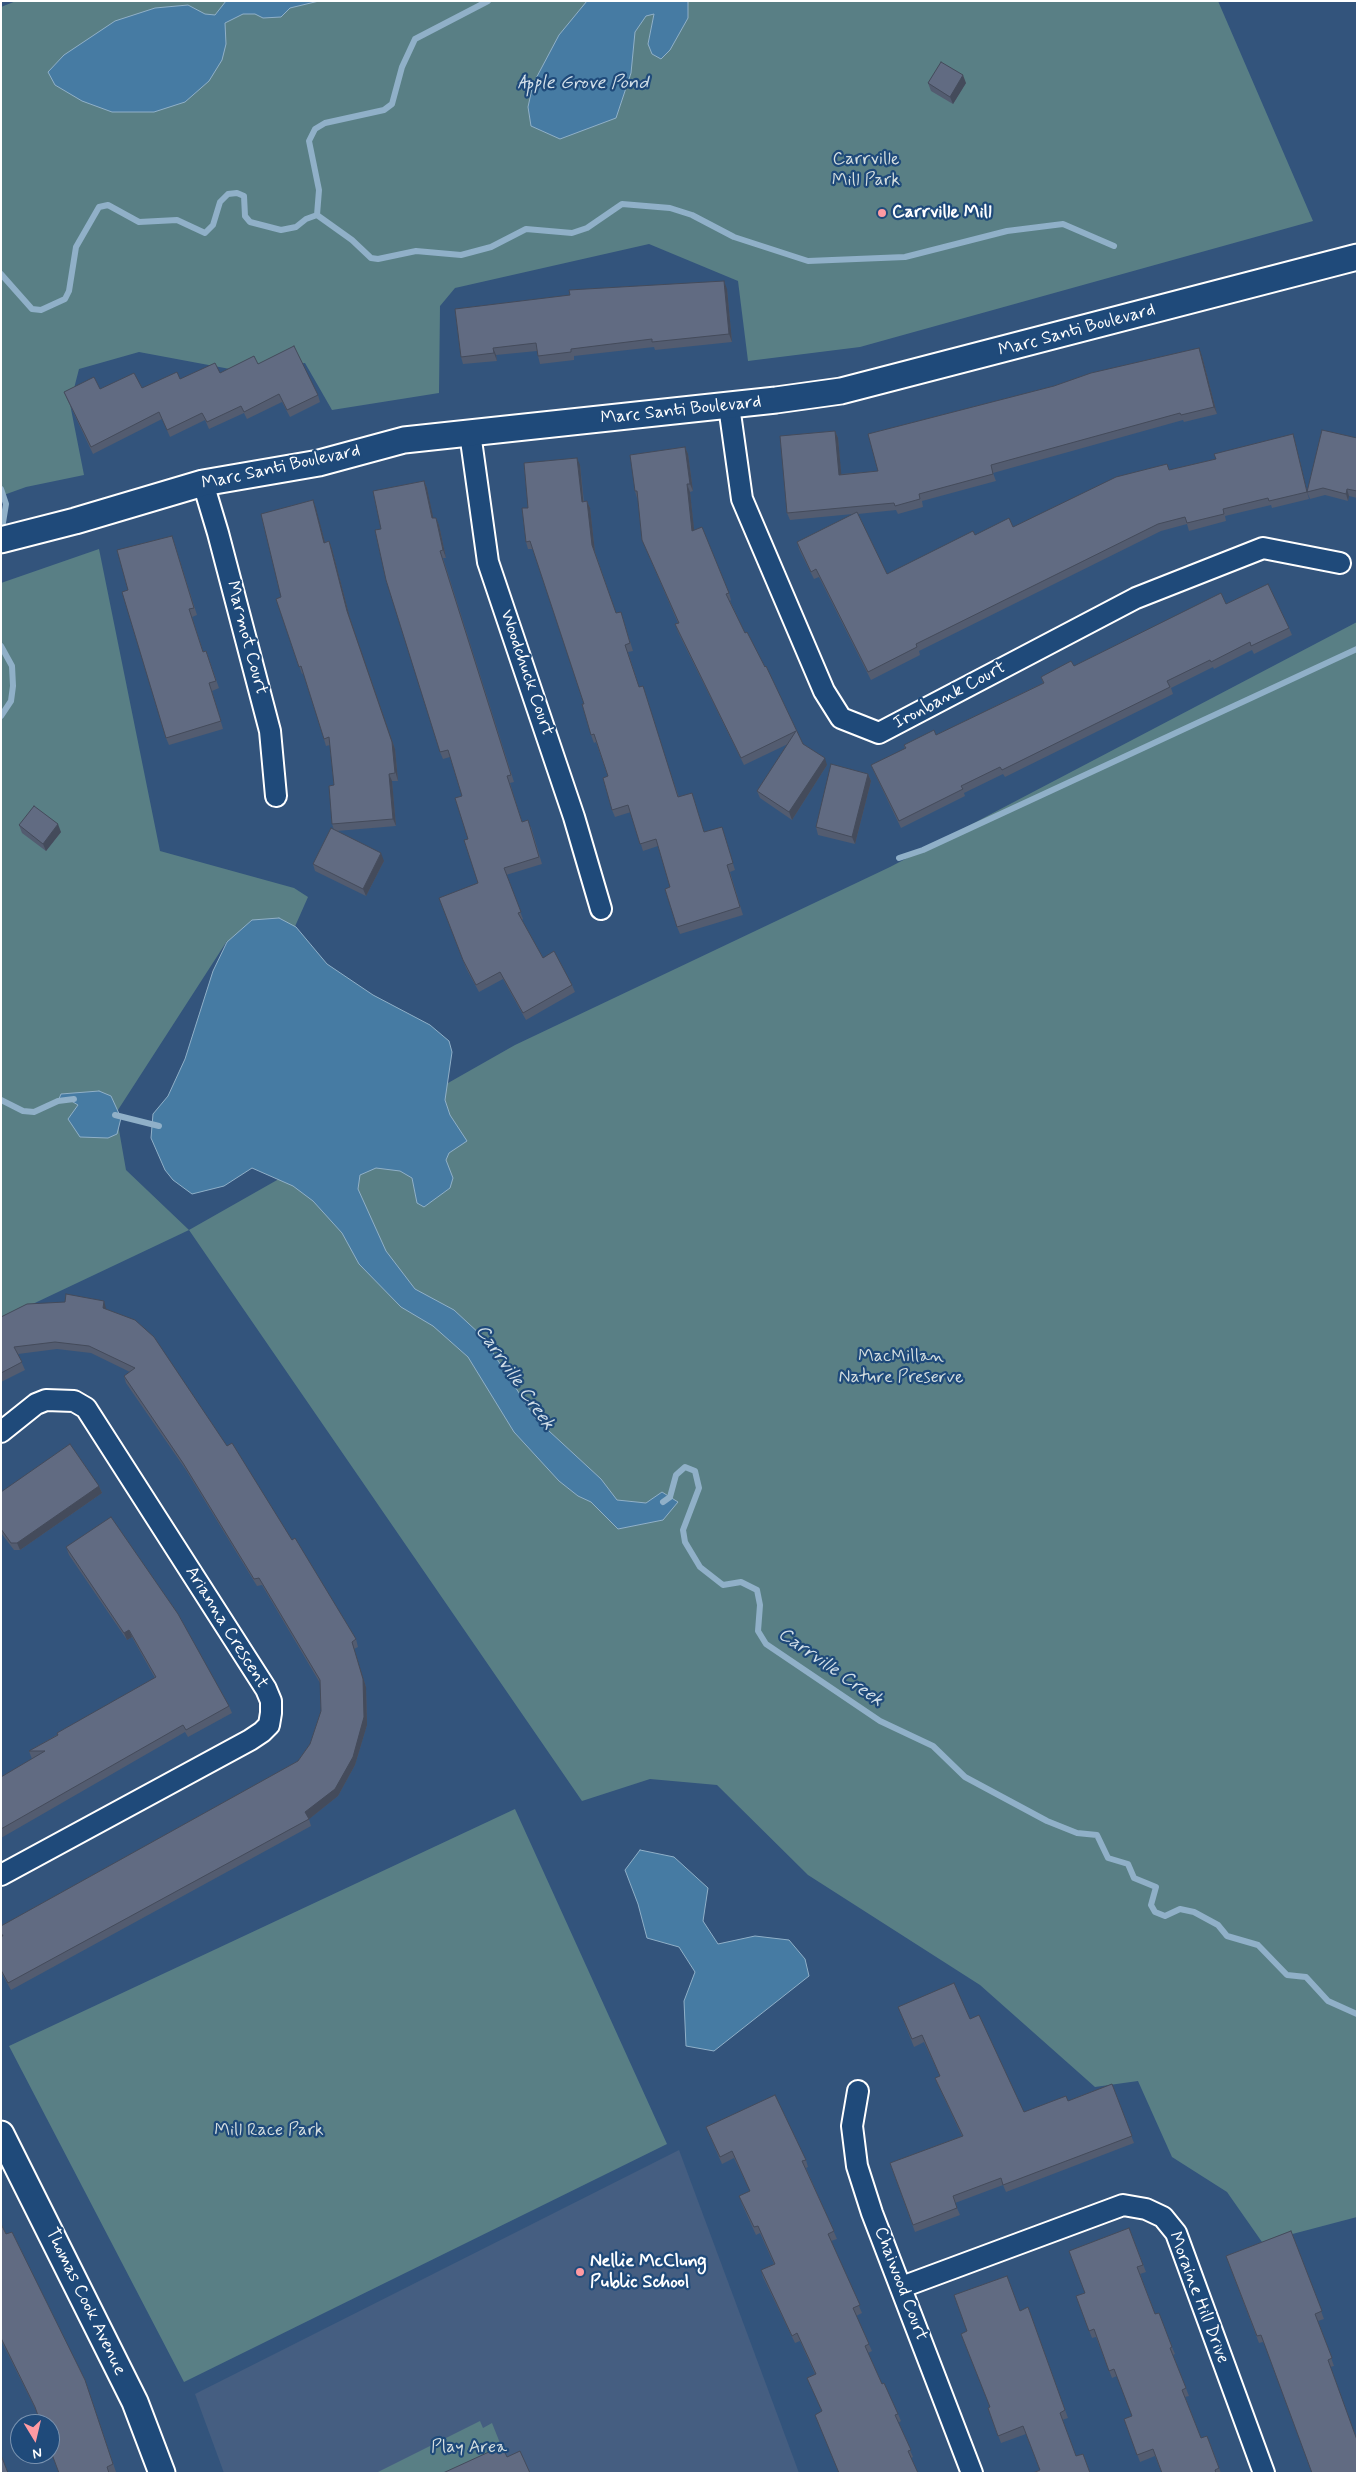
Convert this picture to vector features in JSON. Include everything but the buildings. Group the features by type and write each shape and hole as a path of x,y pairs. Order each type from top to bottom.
{"street":[{"name":"Marc Santi Boulevard","path":"1,540 75,521 203,483 319,463 404,440 729,406 841,391 886,381 1357,257"},
{"name":"Ironbank Court","path":"729,406 742,499 824,691 841,718 879,733 1136,598 1263,548 1340,563"},
{"name":"Woodchuck Court","path":"470,433 488,562 574,817 601,909"},
{"name":"Marmot Court","path":"203,483 270,731 276,796"},
{"name":"Arianna Crescent","path":"1,1432 36,1404 46,1400 74,1401 86,1408 266,1689 271,1701 271,1713 268,1725 262,1732 250,1740 1,1875"},
{"name":"Chaiwood Court","path":"858,2091 852,2126 857,2166 872,2213 902,2286 972,2473"},
{"name":"Thomas Cook Avenue","path":"1,2134 135,2402 162,2473"},
{"name":"Moraine Hill Drive","path":"902,2286 1122,2206 1146,2209 1163,2217 1176,2232 1264,2473"}],"shaded area":[{"name":"Nellie McClung Public School","path":"679,2150 799,2473 224,2473 195,2394"}],"green space":[{"name":"Carrville Mill Park","path":"16,1 1218,1 1313,221 860,347 748,361 738,281 649,244 455,288 440,306 439,393 332,410 305,363 230,369 139,352 79,369 70,404 84,475 26,487 1,496 1,7"},
{"path":"99,549 160,851 294,888 308,897 285,949 227,941 116,1113 126,1170 189,1230 1,1319 1,583"},
{"name":"MacMillan Nature Preserve","path":"1357,622 1357,2217 1262,2242 1227,2192 1172,2157 1138,2081 1095,2087 980,1985 808,1875 717,1785 650,1779 582,1801 189,1230 515,1045 890,867"},
{"name":"Mill Race Park","path":"515,1809 667,2144 184,2382 9,2046"},
{"name":"Play Area","path":"480,2421 483,2428 492,2423 504,2453 461,2473 376,2473"}],"water":[{"path":"226,1 319,1 290,8 281,17 263,18 255,14 243,14 225,23 226,44 222,60 209,81 185,102 154,112 112,112 82,101 55,85 48,72 64,55 115,21 155,8 188,5 205,14 215,15"},
{"name":"Apple Grove Pond","path":"587,1 688,1 688,18 670,50 661,59 652,54 648,44 654,14 646,16 635,32 631,73 616,118 560,139 531,126 528,107 533,84 559,35"},
{"path":"279,918 296,927 327,964 373,995 430,1025 449,1041 452,1052 445,1100 450,1115 467,1141 449,1153 446,1160 453,1178 450,1188 424,1207 417,1203 412,1178 400,1171 376,1168 360,1175 358,1189 386,1251 415,1289 454,1310 482,1336 536,1419 601,1479 617,1500 646,1503 662,1492 678,1502 663,1520 618,1529 591,1502 578,1496 559,1481 514,1432 468,1357 433,1326 401,1307 359,1264 342,1233 313,1201 293,1186 252,1168 224,1186 192,1194 173,1180 165,1170 151,1138 153,1114 168,1096 185,1059 213,971 227,942 252,920"},
{"path":"99,1091 111,1096 121,1118 117,1134 108,1138 80,1137 68,1119 78,1105 68,1099 58,1101 61,1094"},
{"path":"640,1850 674,1857 708,1888 703,1921 718,1944 755,1936 789,1940 805,1959 809,1976 714,2051 686,2046 684,2001 695,1972 679,1947 647,1938 638,1904 625,1870"}],"waterway":[{"path":"317,215 319,190 309,141 315,129 325,123 384,110 392,104 402,67 415,39 488,1"},
{"path":"1,274 32,309 41,310 65,299 69,291 76,247 99,207 108,205 139,222 177,220 205,233 213,225 220,202 228,194 237,193 244,196 245,216 250,222 281,230 296,227 306,219 317,215"},
{"path":"317,215 352,240 371,258 378,259 416,251 461,255 491,247 526,229 572,233 587,228 622,204 670,208 692,215 734,237 808,261 905,257 1007,231 1063,224 1114,246"},
{"name":"Carrville Creek","path":"1,489 6,504 1,535"},
{"name":"Carrville Creek","path":"1,646 12,666 13,686 11,701 1,716"},
{"path":"899,858 923,850 1357,649"},
{"name":"Carrville Creek","path":"1,1100 23,1111 34,1112 58,1101 74,1099"},
{"name":"Carrville Creek","path":"115,1115 159,1126"},
{"name":"Carrville Creek","path":"663,1502 670,1497 676,1475 685,1467 695,1471 699,1488 683,1530 685,1542 700,1567 723,1585 741,1582 757,1590 760,1605 758,1631 766,1644 880,1721 933,1746 965,1777 1047,1821 1077,1833 1097,1835 1108,1858 1128,1864 1134,1878 1156,1887 1151,1905 1155,1912 1165,1916 1180,1909 1194,1912 1218,1925 1227,1936 1258,1945 1287,1975 1306,1977 1328,2001 1357,2014"}],"place":[{"name":"Carrville Mill","path":"882,213"},
{"name":"Nellie McClung Public School","path":"580,2272"}]}
